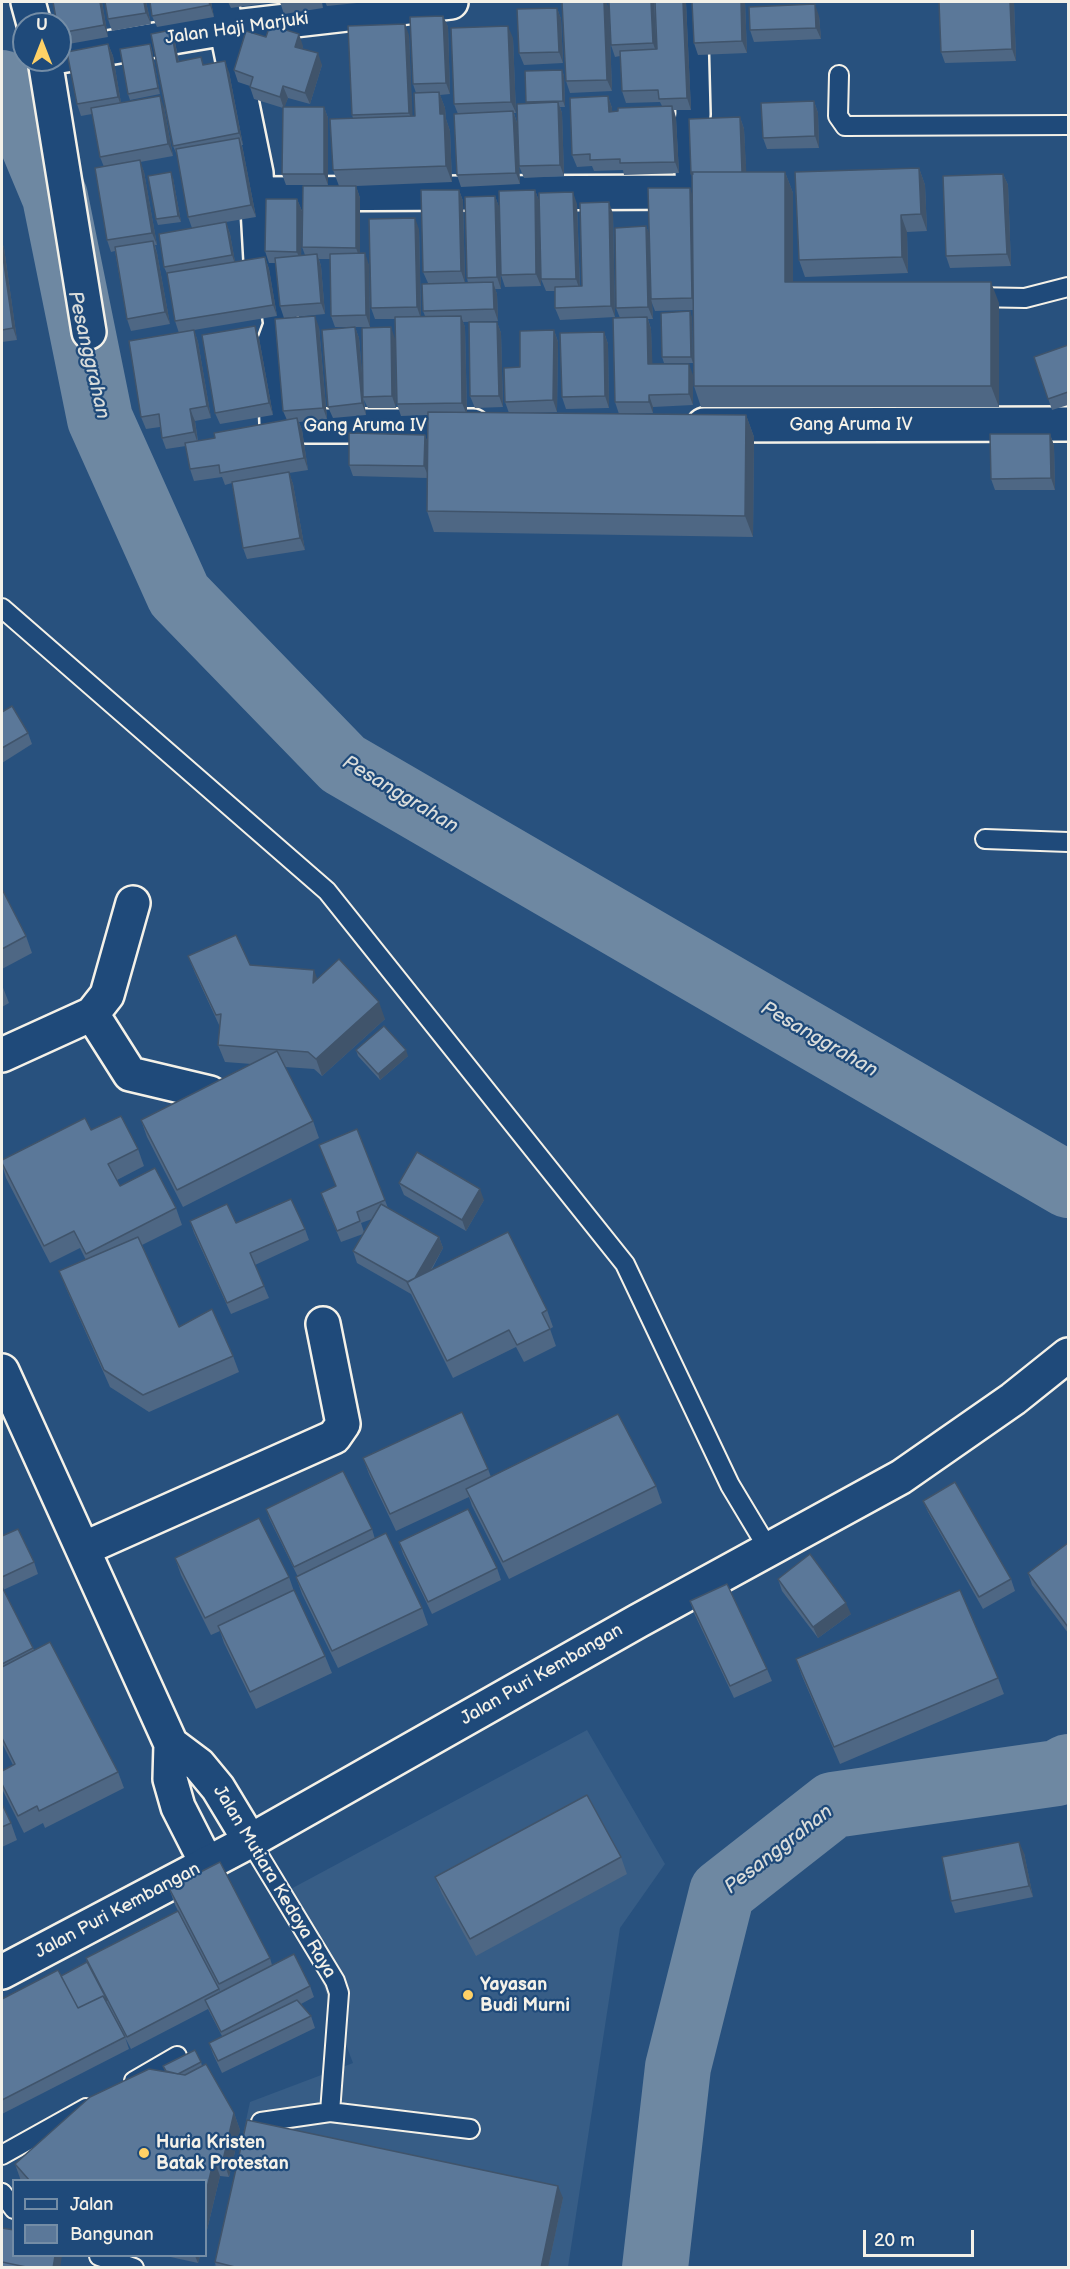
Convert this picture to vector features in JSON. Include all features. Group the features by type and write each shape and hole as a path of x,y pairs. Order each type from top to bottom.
{"street":[{"name":"Jalan Haji Marjuki","path":"72,53 224,15 451,2"},
{"path":"258,194 686,194 693,187 690,140 693,114 690,2"},
{"name":"Gang Aruma IV","path":"224,15 258,194 261,261 272,268 281,325 274,344 278,425 507,426"},
{"path":"47,72 89,332"},
{"name":"Gang Aruma IV","path":"674,425 1068,424"},
{"path":"2,1055 93,1014 106,995 133,903"},
{"path":"93,1014 130,1074 210,1093"},
{"path":"83,1549 334,1437 343,1424 323,1324"},
{"name":"Jalan Puri Kembangan","path":"2,1972 250,1841 638,1621 901,1477 1013,1399 1068,1355"},
{"name":"Jalan Mutiara Kedoya Raya","path":"2,1371 171,1744 170,1779 178,1807 207,1864"},
{"name":"Jalan Mutiara Kedoya Raya","path":"171,1744 199,1765 218,1788 250,1841"}],"lane":[{"path":"839,75 838,116 845,126 1068,125"},
{"path":"952,297 1025,298 1068,287"},
{"path":"2,608 327,891 625,1264 730,1485 769,1550"},
{"path":"985,838 1068,842"},
{"name":"Jalan Mutiara Kedoya Raya","path":"250,1841 335,1981 339,1993 330,2112"},
{"path":"2,2155 177,2056"},
{"path":"261,2122 330,2112 470,2129"},
{"path":"2,2193 12,2207"},
{"path":"102,2257 134,2268"}],"shaded area":[{"name":"Yayasan Budi Murni","path":"587,1730 665,1864 620,1928 568,2267 214,2268 250,2102 353,2063 287,1891"}],"building":[{"path":"53,2 100,2 104,25 72,31 72,12 55,12"},
{"path":"105,2 144,2 146,13 108,19"},
{"path":"150,2 209,2 210,5 152,16"},
{"path":"562,2 604,2 607,80 566,81"},
{"path":"609,2 651,2 653,43 611,45"},
{"path":"655,2 683,2 687,98 659,99 658,90 622,91 620,51 657,49"},
{"path":"692,2 741,2 742,41 694,43"},
{"path":"939,2 1010,2 1012,49 941,52"},
{"path":"815,4 816,28 750,30 749,7"},
{"path":"557,8 559,52 519,53 517,9"},
{"path":"443,16 446,83 413,84 410,17"},
{"path":"405,24 409,113 352,115 348,26"},
{"path":"270,25 299,34 295,47 318,53 305,93 283,86 280,97 250,87 253,77 234,70 246,31 266,37"},
{"path":"508,26 511,102 454,104 451,28"},
{"path":"171,30 177,62 201,57 203,65 225,61 239,133 173,146 151,34"},
{"path":"108,44 118,97 77,104 71,72 72,51"},
{"path":"150,44 158,88 128,94 120,49"},
{"path":"562,70 563,101 526,102 525,71"},
{"path":"439,92 440,114 444,114 446,166 333,170 330,119 415,116 414,93"},
{"path":"160,96 168,144 100,157 91,108"},
{"path":"608,96 609,112 618,111 618,108 672,106 675,162 620,163 620,159 590,160 590,154 572,155 570,98"},
{"path":"814,101 815,136 763,138 761,103"},
{"path":"558,102 560,165 519,166 517,104"},
{"path":"283,107 324,107 324,174 282,174"},
{"path":"513,111 516,173 457,175 454,114"},
{"path":"740,117 742,172 692,172 691,174 689,119"},
{"path":"239,138 251,205 188,217 176,149"},
{"path":"140,160 152,233 107,240 95,168"},
{"path":"919,168 921,214 901,215 902,257 799,260 795,172"},
{"path":"171,172 178,216 156,219 148,176"},
{"path":"692,172 785,172 785,282 991,282 991,386 694,386"},
{"path":"1003,174 1007,254 946,256 943,176"},
{"path":"303,186 356,186 356,248 302,247"},
{"path":"648,188 690,188 692,298 651,299"},
{"path":"421,190 459,190 461,271 423,272"},
{"path":"535,190 536,274 501,275 499,191"},
{"path":"573,192 576,279 541,279 539,193"},
{"path":"495,196 497,277 467,278 465,197"},
{"path":"266,199 297,199 297,252 265,251"},
{"path":"609,202 611,306 555,308 555,287 582,286 580,203"},
{"path":"415,218 417,307 371,308 369,219"},
{"path":"226,222 232,255 164,267 159,234"},
{"path":"646,226 648,307 616,308 615,228"},
{"path":"153,241 165,312 127,319 115,247"},
{"path":"2,250 13,328 2,330"},
{"path":"365,253 366,315 331,316 330,254"},
{"path":"317,254 321,303 280,306 275,258"},
{"path":"265,257 273,305 175,321 167,273"},
{"path":"493,282 494,309 423,311 422,284"},
{"path":"690,311 691,357 662,357 661,313"},
{"path":"315,316 323,408 283,411 275,319"},
{"path":"461,316 462,403 397,404 395,317"},
{"path":"647,317 648,364 689,364 689,394 649,395 649,402 615,402 613,318"},
{"path":"469,322 497,322 499,396 470,396"},
{"path":"255,326 269,403 215,413 202,335"},
{"path":"355,327 362,403 328,407 322,330"},
{"path":"391,327 392,396 363,397 362,328"},
{"path":"194,330 207,406 190,409 194,432 162,438 159,414 141,417 129,341"},
{"path":"554,330 553,400 505,402 504,368 520,367 520,331"},
{"path":"604,332 605,396 562,397 560,333"},
{"path":"1068,345 1068,392 1048,399 1034,357"},
{"path":"428,412 746,415 745,516 427,511"},
{"path":"297,418 304,458 220,473 219,465 190,469 185,443 215,438 214,433"},
{"path":"349,433 425,435 424,466 349,465"},
{"path":"990,434 1050,434 1051,478 991,479"},
{"path":"289,472 300,538 243,548 232,482"},
{"path":"12,706 28,733 2,748 2,712"},
{"path":"2,889 26,936 2,949"},
{"path":"236,935 250,965 314,970 313,983 339,959 379,1002 316,1059 308,1052 218,1045 221,1014 216,1015 188,956"},
{"path":"384,1026 406,1050 378,1074 356,1050"},
{"path":"277,1051 313,1121 177,1190 141,1120"},
{"path":"121,1116 138,1149 108,1164 120,1186 155,1168 176,1208 86,1254 74,1231 44,1246 2,1160 85,1118 91,1130"},
{"path":"357,1129 385,1200 357,1212 360,1221 337,1231 321,1193 336,1186 319,1145"},
{"path":"417,1152 480,1189 462,1220 399,1183"},
{"path":"291,1199 305,1229 250,1253 264,1286 227,1303 190,1221 227,1204 236,1223"},
{"path":"381,1204 439,1237 415,1278 408,1282 353,1251"},
{"path":"508,1232 547,1310 542,1313 550,1329 517,1345 509,1330 447,1361 407,1282"},
{"path":"138,1237 179,1327 212,1309 233,1356 143,1395 104,1370 59,1271"},
{"path":"462,1412 488,1469 390,1514 363,1458"},
{"path":"618,1414 656,1486 503,1562 466,1489"},
{"path":"343,1471 372,1529 294,1567 266,1509"},
{"path":"955,1482 1011,1579 979,1597 923,1501"},
{"path":"468,1509 497,1568 428,1602 399,1542"},
{"path":"259,1518 289,1577 205,1618 175,1558"},
{"path":"18,1529 34,1562 2,1577 2,1536"},
{"path":"386,1533 422,1608 332,1651 296,1577"},
{"path":"1068,1543 1068,1627 1028,1573"},
{"path":"810,1554 846,1603 813,1627 778,1579"},
{"path":"727,1584 767,1669 730,1686 690,1601"},
{"path":"2,1587 33,1648 2,1664"},
{"path":"294,1590 325,1656 250,1692 218,1626"},
{"path":"960,1590 998,1678 834,1747 796,1659"},
{"path":"50,1642 118,1772 39,1811 37,1806 18,1816 2,1784 2,1771 15,1764 2,1738 2,1667"},
{"path":"587,1795 621,1857 470,1939 435,1877"},
{"path":"2,1804 11,1823 2,1827"},
{"path":"1019,1842 1029,1886 951,1901 942,1857"},
{"path":"220,1862 270,1958 219,1984 169,1888"},
{"path":"178,1911 219,1989 127,2037 86,1958"},
{"path":"294,1954 310,1986 221,2032 205,2000"},
{"path":"87,1962 107,2000 103,1996 78,2008 61,1976"},
{"path":"58,1970 78,2008 103,1996 125,2037 2,2100 2,1999"},
{"path":"297,2000 311,2016 218,2061 209,2043"},
{"path":"195,2050 201,2062 178,2074 166,2071 163,2066"},
{"name":"Huria Kristen Batak Protestan","path":"206,2064 234,2113 223,2160 214,2159 207,2188 207,2179 28,2179 15,2164 90,2097 149,2069 185,2075"},
{"path":"247,2120 558,2186 541,2268 239,2268 215,2262"},
{"path":"2,2228 12,2230 12,2257 55,2257 53,2268 31,2268 2,2262"},
{"path":"2,2262 31,2268 2,2268"}],"waterway":[{"name":"Pesanggrahan","path":"2,83 9,87 55,197 100,419 179,595 343,764 1068,1185"},
{"name":"Pesanggrahan","path":"655,2268 678,2067 722,1892 833,1805 1057,1773 1068,1767"}],"place":[{"name":"Yayasan Budi Murni","path":"468,1995"},
{"name":"Huria Kristen Batak Protestan","path":"144,2153"}]}
